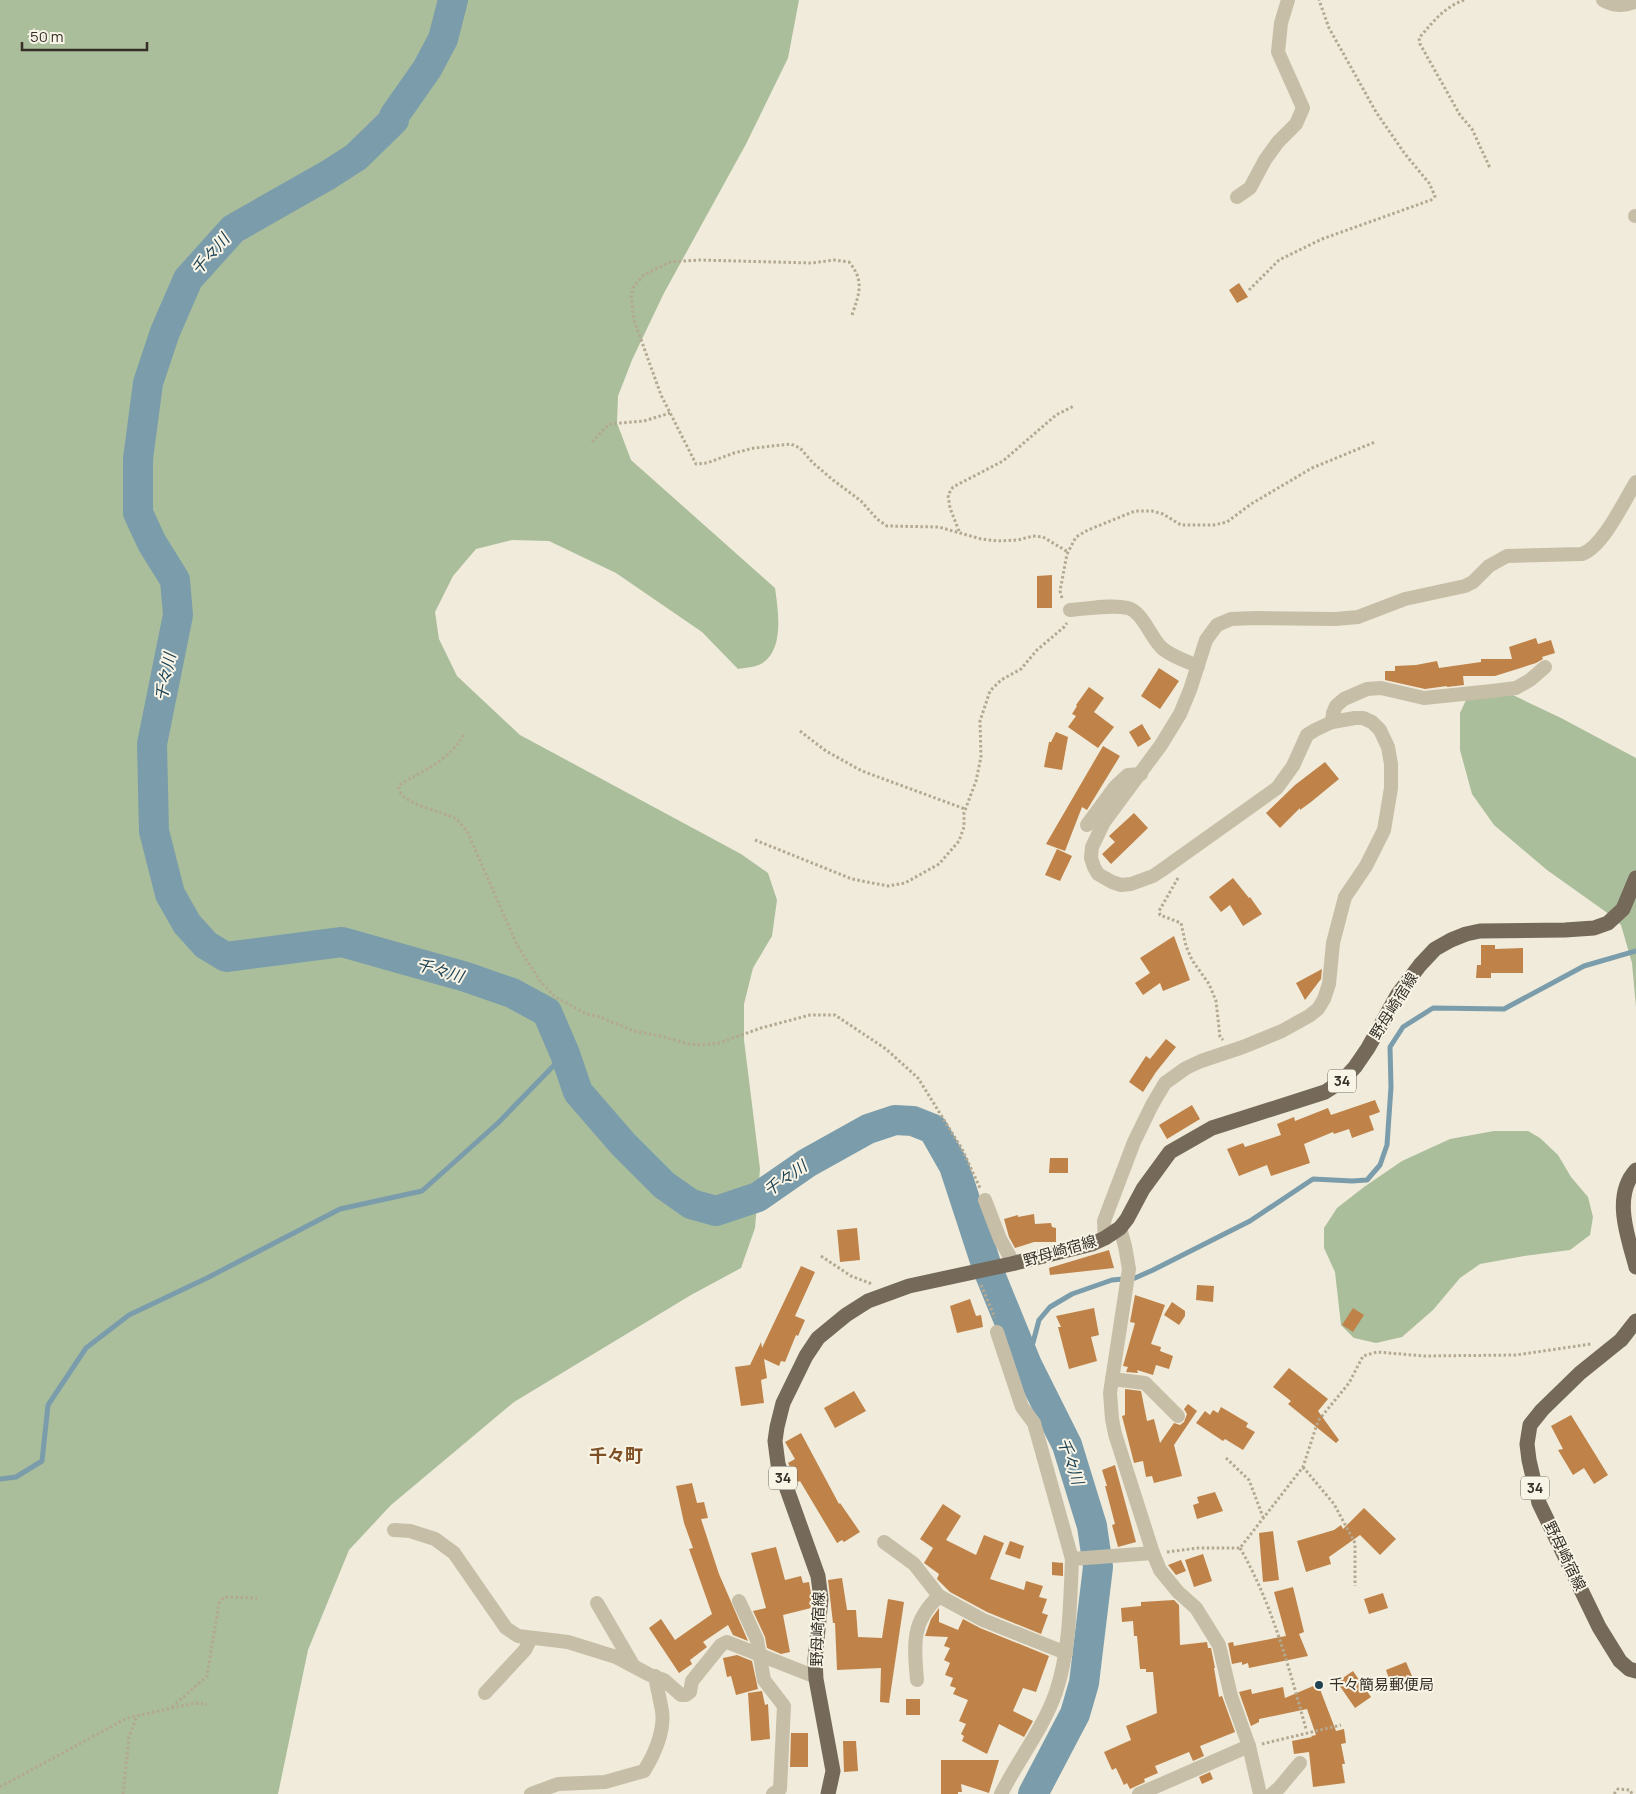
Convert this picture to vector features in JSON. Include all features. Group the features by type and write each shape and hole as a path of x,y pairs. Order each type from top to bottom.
{"main road":[{"name":"野母崎宿線","path":"828,1794 833,1771 816,1677 816,1642 821,1599 818,1576 778,1464 776,1441 777,1427 783,1403 794,1379 818,1338 846,1315 868,1301 887,1294 910,1286 975,1273 1092,1244 1104,1238 1120,1228 1143,1189 1170,1152 1212,1128 1325,1092 1342,1081 1355,1067 1368,1048 1398,994 1420,965 1436,949 1451,940 1480,931 1594,928 1608,923 1623,909 1636,878"},
{"path":"1636,1170 1625,1188 1623,1200 1625,1223 1636,1268"},
{"name":"野母崎宿線","path":"1636,1321 1621,1340 1560,1391 1542,1410 1530,1425 1527,1444 1539,1503 1599,1627 1620,1661 1629,1669 1636,1671"}],"street":[{"path":"1237,197 1250,188 1265,160 1278,142 1296,124 1303,108 1278,52 1281,24 1288,0"},
{"path":"1603,0 1622,6 1636,1"},
{"path":"1104,1238 1104,1221 1134,1142 1160,1091 1172,1077 1201,1061 1282,1031 1318,1009 1329,984 1333,943 1344,898 1366,866 1384,830 1388,811 1391,772 1385,737 1372,722 1363,718 1332,722 1307,735 1293,766 1277,788 1153,876 1131,884 1122,885 1098,874 1091,858 1092,847 1104,822 1140,774 1180,714 1206,640 1212,630 1217,625 1230,619 1335,619 1358,617 1405,599 1465,586 1473,582 1489,566 1507,556 1582,554 1588,552 1603,536 1636,482"},
{"path":"1070,610 1107,607 1130,608 1139,616 1162,648 1174,657 1198,666"},
{"path":"1332,722 1336,706 1344,699 1367,689 1381,688 1424,698 1492,692 1516,688 1530,680 1544,668"},
{"path":"1087,824 1115,787 1128,775 1140,774"},
{"path":"985,1200 1000,1239 1013,1264"},
{"path":"1120,1228 1129,1269 1110,1393 1115,1434 1153,1554 1160,1570 1178,1592 1196,1608 1219,1644 1231,1696 1249,1746 1260,1794"},
{"path":"997,1332 1022,1407 1034,1423 1077,1559 1066,1654 1055,1693 1035,1736 1001,1794"},
{"path":"1112,1379 1146,1383 1178,1416"},
{"path":"394,1530 410,1531 435,1539 454,1553 506,1628 518,1636 568,1642 616,1656 664,1680 681,1695 686,1696 690,1692 692,1681 721,1644 727,1642 816,1677"},
{"path":"884,1542 914,1564 939,1596 984,1620 1066,1654"},
{"path":"1077,1559 1153,1554"},
{"path":"917,1680 915,1647 918,1625 927,1607 939,1596"},
{"path":"739,1600 757,1640 764,1680 784,1706 780,1789 773,1794"},
{"path":"597,1603 633,1666"},
{"path":"485,1693 525,1650 531,1638"},
{"path":"531,1794 558,1784 605,1782 644,1771 652,1758 662,1725 662,1713 655,1676"},
{"path":"1139,1794 1249,1746"},
{"path":"1272,1794 1300,1764"}],"path":[{"path":"1249,290 1279,260 1322,239 1431,200 1434,196 1429,183 1405,154 1376,112 1328,28 1319,0"},
{"path":"1464,0 1452,4 1419,38 1420,44 1460,115 1472,129 1490,168"},
{"path":"852,315 860,293 860,283 856,270 849,262 834,260 812,263 670,262 644,275 634,286 631,296 634,320 661,395 696,464 707,463 754,448 791,444 800,448 833,480 861,501 887,526 939,527 981,539 998,541 1018,540 1033,536 1043,537 1068,552"},
{"path":"959,532 948,495 953,486 1003,461 1056,415 1074,406"},
{"path":"592,442 609,424 644,420 670,413"},
{"path":"756,840 852,879 888,886 905,883 939,864 959,841 964,827 965,809 976,781 981,757 980,721 990,692 1001,680 1021,669 1037,650 1064,627 1069,620 1070,610 1063,602 1060,591 1068,552 1076,537 1135,511 1152,511 1163,514 1181,525 1214,526 1226,522 1251,504 1312,468 1375,442"},
{"path":"800,731 826,751 862,771 965,809"},
{"path":"464,735 456,747 439,763 399,785 398,792 403,798 413,803 457,820 467,831 517,944 540,981 555,998 587,1014 634,1031 701,1045 719,1043 761,1028 810,1015 835,1015 886,1049 918,1078 962,1149 985,1200"},
{"path":"1185,854 1185,866 1159,911 1160,915 1181,923 1186,946 1192,960 1209,984 1216,1001 1220,1037 1234,1050"},
{"path":"821,1256 851,1276 868,1282 887,1294"},
{"path":"975,1273 998,1325 997,1332"},
{"path":"1240,1548 1303,1467 1318,1421 1349,1383 1363,1356 1377,1352 1424,1356 1516,1355 1592,1344"},
{"path":"1226,1458 1249,1480 1263,1518"},
{"path":"1303,1467 1334,1504 1355,1544 1355,1586"},
{"path":"1153,1554 1198,1548 1240,1548"},
{"path":"1240,1548 1250,1565 1285,1653 1306,1730"},
{"path":"171,1708 207,1676 219,1603 224,1597 257,1598"},
{"path":"0,1787 128,1718 195,1703 207,1704"},
{"path":"123,1794 129,1737 137,1716"},
{"path":"1249,1746 1341,1725"},
{"path":"1614,1794 1618,1789 1630,1790 1632,1794"}],"green space":[{"path":"0,0 799,0 788,58 746,144 664,293 632,360 618,396 617,423 631,460 775,588 778,629 777,640 769,658 753,667 738,669 702,632 616,573 549,541 512,540 476,549 453,576 435,612 439,639 457,676 520,735 741,854 768,873 777,900 772,936 753,968 744,1004 744,1040 760,1169 755,1228 741,1268 691,1295 514,1402 391,1505 349,1550 308,1650 278,1794 0,1794"},
{"path":"1500,689 1561,718 1636,758 1636,1007 1632,963 1621,925 1547,870 1494,825 1472,794 1460,750 1460,713 1467,698"},
{"path":"1494,1131 1528,1131 1540,1138 1558,1155 1571,1177 1588,1197 1593,1217 1590,1235 1570,1250 1480,1264 1460,1278 1433,1310 1402,1337 1376,1343 1354,1338 1341,1325 1335,1272 1324,1248 1324,1228 1337,1208 1402,1161 1450,1139"}],"building":[{"path":"1239,283 1248,297 1237,303 1229,290"},
{"path":"1052,575 1052,608 1037,608 1037,576"},
{"path":"1536,638 1538,644 1551,640 1555,653 1542,657 1543,659 1536,663 1495,676 1463,676 1464,685 1425,689 1385,680 1385,671 1395,671 1395,666 1437,661 1439,668 1481,662 1481,659 1512,659 1509,647"},
{"path":"1159,668 1179,681 1160,709 1141,696"},
{"path":"1089,687 1104,698 1094,712 1114,727 1098,748 1068,727 1076,716 1072,714 1076,705"},
{"path":"1142,724 1151,739 1138,747 1129,732"},
{"path":"1056,732 1068,737 1062,770 1044,767 1049,742 1051,742"},
{"path":"1103,746 1120,756 1087,810 1082,807 1065,851 1046,844"},
{"path":"1325,762 1339,779 1300,810 1300,808 1280,828 1266,813 1295,785"},
{"path":"1134,813 1148,828 1111,864 1102,854 1115,842 1109,836"},
{"path":"1057,849 1072,856 1060,881 1045,875"},
{"path":"1233,878 1262,914 1243,926 1230,905 1221,912 1209,897"},
{"path":"1174,936 1190,980 1163,991 1160,983 1143,995 1135,983 1150,973 1140,958"},
{"path":"1481,945 1495,945 1495,949 1523,948 1523,973 1491,973 1491,978 1476,978 1477,965 1481,965"},
{"path":"1322,969 1321,979 1305,1000 1296,983"},
{"path":"1166,1039 1176,1047 1143,1092 1129,1082 1146,1056 1150,1059"},
{"path":"1375,1100 1380,1112 1369,1116 1374,1130 1352,1138 1349,1129 1334,1134 1333,1132 1304,1144 1310,1163 1271,1176 1267,1165 1239,1176 1227,1149 1243,1143 1245,1147 1281,1135 1277,1124 1294,1117 1295,1121 1328,1108 1331,1115"},
{"path":"1192,1105 1200,1119 1167,1139 1159,1125"},
{"path":"1050,1158 1068,1158 1068,1173 1049,1173"},
{"path":"1034,1214 1035,1224 1051,1223 1052,1227 1056,1228 1056,1242 1034,1242 1015,1248 1009,1237 1004,1219 1018,1215 1018,1217"},
{"path":"857,1228 860,1260 840,1262 837,1230"},
{"path":"1109,1250 1114,1268 1050,1275 1049,1268"},
{"path":"801,1266 815,1272 795,1316 805,1320 798,1336 796,1335 785,1362 781,1361 779,1366 764,1359 767,1378 761,1380 764,1403 741,1406 735,1367 750,1365 761,1342 762,1348"},
{"path":"1197,1285 1214,1286 1213,1302 1196,1300"},
{"path":"1135,1295 1165,1305 1151,1344 1161,1347 1160,1351 1173,1356 1169,1369 1156,1365 1153,1375 1137,1370 1138,1373 1126,1372 1128,1367 1123,1366 1135,1323 1130,1322"},
{"path":"970,1299 976,1316 981,1315 983,1327 957,1333 950,1306"},
{"path":"1172,1302 1185,1311 1185,1316 1179,1325 1164,1315"},
{"path":"1094,1308 1099,1335 1091,1337 1097,1361 1069,1369 1058,1327 1061,1327 1056,1316"},
{"path":"1353,1308 1364,1315 1353,1332 1342,1325"},
{"path":"1289,1368 1328,1399 1318,1411 1339,1440 1336,1443 1288,1404 1291,1401 1273,1387"},
{"path":"1125,1389 1141,1391 1147,1421 1154,1419 1160,1443 1174,1423 1180,1425 1184,1422 1187,1414 1184,1409 1188,1404 1197,1411 1174,1445 1182,1476 1154,1483 1152,1476 1146,1477 1143,1461 1134,1463 1122,1416 1125,1415"},
{"path":"854,1391 866,1411 835,1428 824,1408"},
{"path":"1221,1407 1248,1423 1246,1427 1255,1432 1243,1450 1225,1439 1223,1441 1196,1423 1205,1411 1210,1415 1213,1410 1218,1413"},
{"path":"1571,1415 1608,1475 1594,1484 1584,1468 1573,1475 1558,1450 1563,1449 1551,1426"},
{"path":"801,1433 839,1504 860,1532 844,1542 842,1540 837,1543 788,1463 795,1459 785,1442"},
{"path":"1115,1465 1136,1542 1118,1547 1112,1525 1115,1524 1102,1470"},
{"path":"692,1483 697,1503 704,1502 708,1518 701,1519 719,1574 748,1641 733,1635 728,1625 703,1642 707,1647 690,1660 692,1664 679,1673 649,1628 661,1619 675,1640 712,1614 689,1549 693,1548 684,1523 676,1486"},
{"path":"1215,1492 1223,1511 1197,1519 1193,1505 1199,1503 1197,1497"},
{"path":"943,1504 961,1516 946,1540 976,1555 984,1535 1004,1543 990,1579 1024,1590 1026,1581 1043,1586 1039,1597 1047,1599 1042,1613 1048,1615 1041,1634 987,1612 950,1592 937,1579 939,1574 924,1563 933,1548 920,1539"},
{"path":"1364,1508 1396,1539 1380,1555 1360,1535 1329,1557 1331,1564 1306,1572 1297,1541 1334,1530 1341,1525 1343,1529"},
{"path":"1273,1531 1279,1580 1263,1582 1259,1533"},
{"path":"1010,1541 1024,1546 1020,1559 1005,1554"},
{"path":"776,1547 785,1580 801,1576 803,1583 809,1582 812,1599 811,1608 783,1615 790,1652 781,1654 767,1648 765,1637 753,1611 766,1608 751,1553"},
{"path":"1203,1554 1212,1581 1194,1587 1185,1560"},
{"path":"1181,1560 1186,1571 1176,1575 1168,1565"},
{"path":"1052,1562 1063,1563 1063,1576 1052,1575"},
{"path":"842,1578 847,1610 856,1610 858,1637 882,1638 888,1599 904,1602 889,1703 880,1702 881,1668 837,1670 835,1623 833,1623 828,1580"},
{"path":"1293,1587 1304,1632 1299,1634 1308,1656 1249,1668 1248,1663 1242,1665 1242,1662 1232,1664 1228,1643 1233,1642 1234,1646 1286,1636 1274,1592"},
{"path":"1383,1593 1388,1608 1369,1614 1364,1599"},
{"path":"1174,1600 1179,1605 1180,1645 1207,1642 1208,1648 1211,1648 1219,1697 1222,1696 1235,1732 1200,1746 1204,1756 1193,1761 1189,1752 1155,1766 1158,1773 1144,1779 1145,1782 1130,1789 1127,1783 1124,1785 1116,1768 1112,1770 1104,1752 1131,1740 1126,1726 1157,1713 1153,1672 1146,1672 1146,1669 1140,1669 1137,1636 1134,1636 1133,1621 1122,1622 1121,1608 1141,1606 1141,1602"},
{"path":"939,1608 939,1622 958,1630 963,1619 980,1628 1049,1656 1036,1692 1023,1688 1013,1711 1033,1721 1024,1737 999,1724 987,1754 962,1741 964,1736 961,1734 966,1724 959,1721 968,1700 953,1694 956,1688 950,1686 953,1678 945,1675 950,1663 944,1660 950,1648 944,1646 948,1637 925,1636 931,1619"},
{"path":"737,1655 752,1661 758,1689 736,1695 731,1676 727,1677 723,1658"},
{"path":"1406,1662 1412,1676 1391,1684 1386,1670"},
{"path":"1353,1671 1371,1697 1355,1708 1337,1682"},
{"path":"1318,1684 1336,1731 1344,1729 1346,1743 1341,1744 1345,1764 1342,1764 1345,1783 1313,1787 1309,1752 1294,1754 1292,1741 1316,1735 1307,1709 1259,1719 1259,1722 1251,1726 1239,1692 1251,1689 1252,1694 1283,1687 1285,1698"},
{"path":"762,1691 765,1705 768,1704 770,1739 751,1741 748,1693"},
{"path":"906,1699 920,1699 920,1715 906,1715"},
{"path":"791,1733 808,1733 808,1767 790,1767"},
{"path":"843,1741 856,1741 858,1771 844,1772"},
{"path":"941,1760 999,1760 989,1793 961,1784 962,1792 958,1792 958,1794 941,1794"},
{"path":"1210,1772 1213,1779 1202,1784 1199,1777"}],"waterway":[{"name":"千々川","path":"453,0 443,39 427,69 394,116 394,120 356,157 233,229 188,279 165,332 148,383 138,459 138,513 152,543 175,580 178,615 152,744 154,831 170,894 187,924 206,945 226,957 342,942 466,977 512,993 547,1012 565,1054 578,1092 623,1144 664,1185 691,1204 716,1211 758,1197 807,1163 868,1129 895,1120 913,1121 933,1129 954,1166 987,1267 1027,1365 1067,1445 1092,1526 1098,1567 1084,1683 1075,1714 1033,1794"},
{"path":"1027,1365 1039,1320 1050,1307 1072,1294 1112,1280 1135,1278 1153,1270 1250,1221 1313,1179 1367,1180 1380,1165 1387,1145 1391,1087 1390,1047 1403,1027 1433,1008 1504,1009 1584,966 1636,951"},
{"path":"0,1479 16,1477 42,1461 48,1405 86,1348 129,1315 207,1278 340,1209 422,1191 498,1123 565,1054"}],"place":[{"name":"千々簡易郵便局","path":"1319,1685"}],"district":[{"name":"千々町","path":"616,1456"}]}
